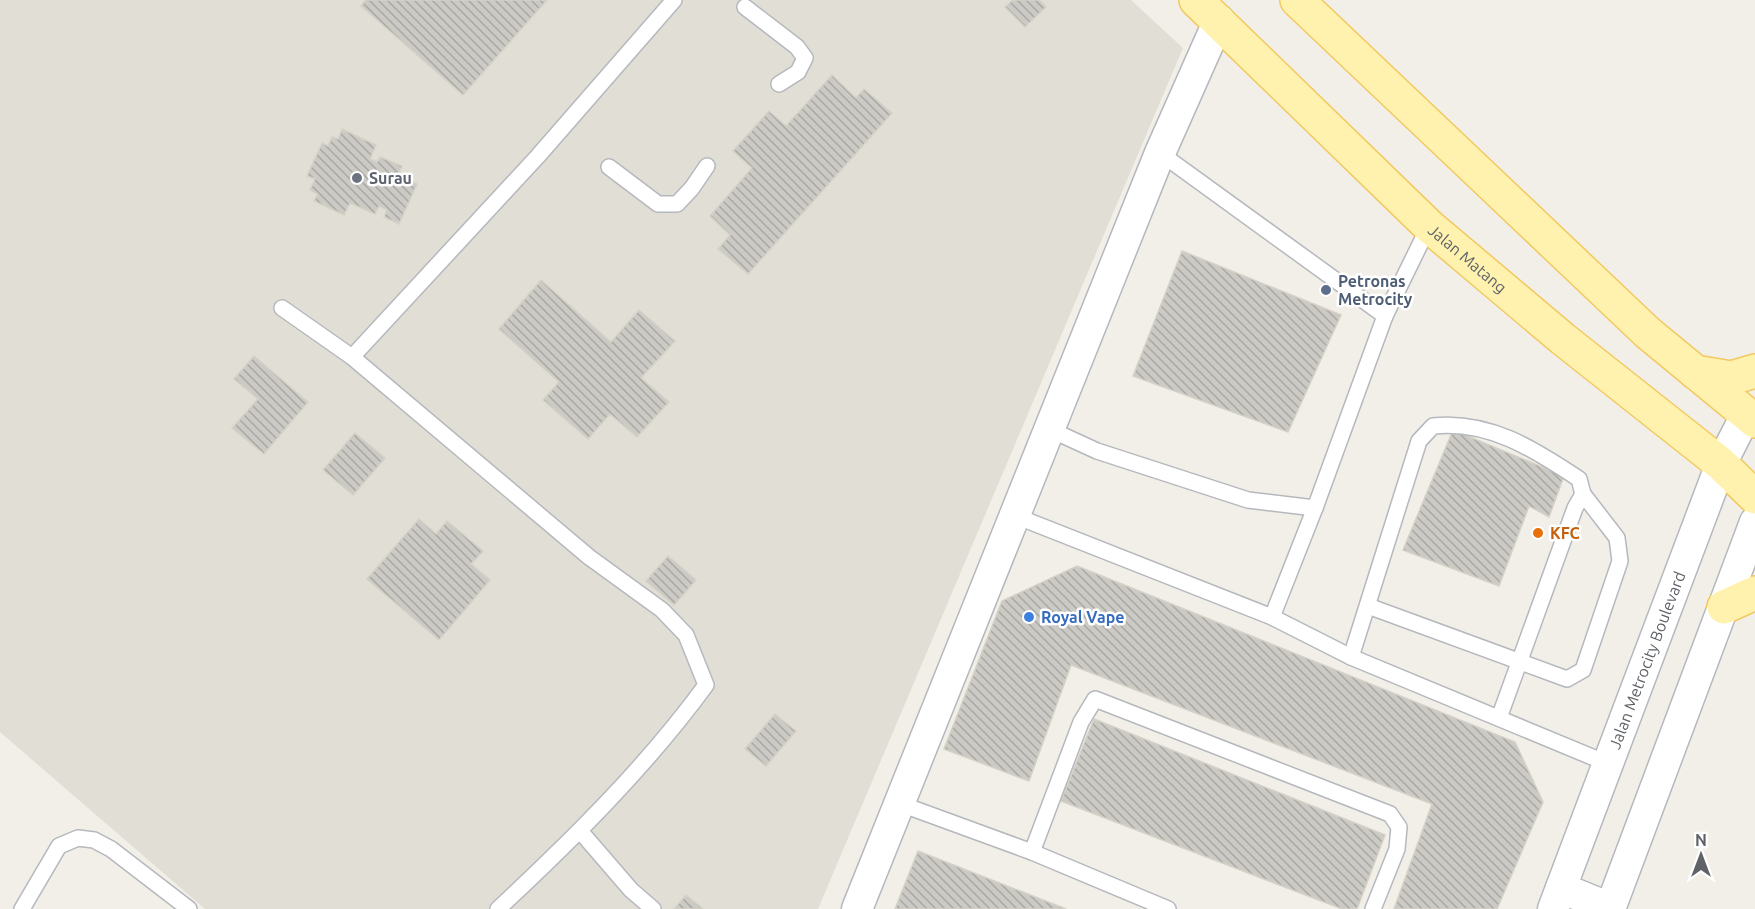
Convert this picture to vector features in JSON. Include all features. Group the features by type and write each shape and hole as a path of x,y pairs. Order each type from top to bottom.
{"main road":[{"path":"1297,0 1648,333 1750,418"},
{"name":"Jalan Matang","path":"1207,10 1429,226 1563,339 1721,464 1755,497"},
{"path":"1695,372 1731,378 1755,371"},
{"path":"1724,607 1755,593"}],"street":[{"path":"857,909 1160,153 1207,10"},
{"name":"Jalan Metrocity Boulevard","path":"1557,898 1721,464 1750,418"},
{"path":"1557,898 1610,909 1755,522"}],"lane":[{"path":"352,357 538,156 674,0"},
{"path":"745,7 797,47 805,57 798,72 779,84"},
{"path":"1160,153 1385,316"},
{"path":"609,167 658,204 677,204 692,188 706,166"},
{"path":"1272,617 1315,508 1385,316 1429,226"},
{"path":"282,308 352,357 589,557 662,610 686,634 706,685 687,712 581,832 498,909"},
{"path":"1351,657 1419,441 1433,426 1457,424 1500,434 1541,453 1579,479 1583,494 1617,538 1620,561 1583,670 1567,679 1368,606"},
{"path":"1049,429 1096,451 1248,500 1315,508"},
{"path":"1499,718 1518,662 1583,494"},
{"path":"1013,515 1272,617 1351,657 1609,764"},
{"path":"1032,852 1082,722 1095,699 1390,814 1399,827 1397,849 1373,909"},
{"path":"898,803 1032,852 1167,909"},
{"path":"581,832 631,890 653,909"},
{"path":"22,909 59,846 78,838 94,840 111,849 189,909"}],"shaded area":[{"path":"0,0 1131,0 1183,48 818,909 205,909 0,732"}],"building":[{"path":"366,0 547,0 463,95 361,6"},
{"path":"1013,0 1039,0 1046,7 1025,27 1005,7"},
{"path":"832,75 856,98 864,89 892,113 748,274 718,249 730,235 710,216 752,168 733,151 769,111 786,126"},
{"name":"Surau","path":"342,129 376,145 370,159 377,162 380,157 402,166 398,175 417,184 399,224 384,217 387,210 379,206 375,214 350,203 344,215 314,201 318,194 310,190 315,179 307,176 322,143 328,146 332,137 338,139"},
{"path":"1182,251 1341,315 1288,432 1133,376"},
{"path":"541,280 611,342 639,310 675,341 641,378 669,402 637,437 610,414 588,439 543,400 559,382 499,329"},
{"path":"254,356 308,402 264,454 232,428 258,399 234,379"},
{"path":"1453,430 1564,476 1549,517 1529,506 1499,586 1403,550"},
{"path":"355,433 385,458 353,495 323,470"},
{"path":"419,519 436,534 447,521 483,551 471,564 490,580 439,640 367,579"},
{"path":"668,556 696,580 674,605 646,581"},
{"path":"1077,566 1515,742 1543,802 1497,909 1394,909 1432,804 1071,665 1029,781 944,749 1002,601"},
{"path":"775,714 796,731 766,766 745,749"},
{"path":"1094,719 1385,835 1357,909 1342,909 1061,801"},
{"path":"918,851 1066,909 895,909"},
{"path":"686,895 703,909 674,909"}],"place":[{"name":"Surau","path":"357,178"},
{"name":"Petronas Metrocity","path":"1326,290"},
{"name":"KFC","path":"1538,533"},
{"name":"Royal Vape","path":"1029,617"}]}
